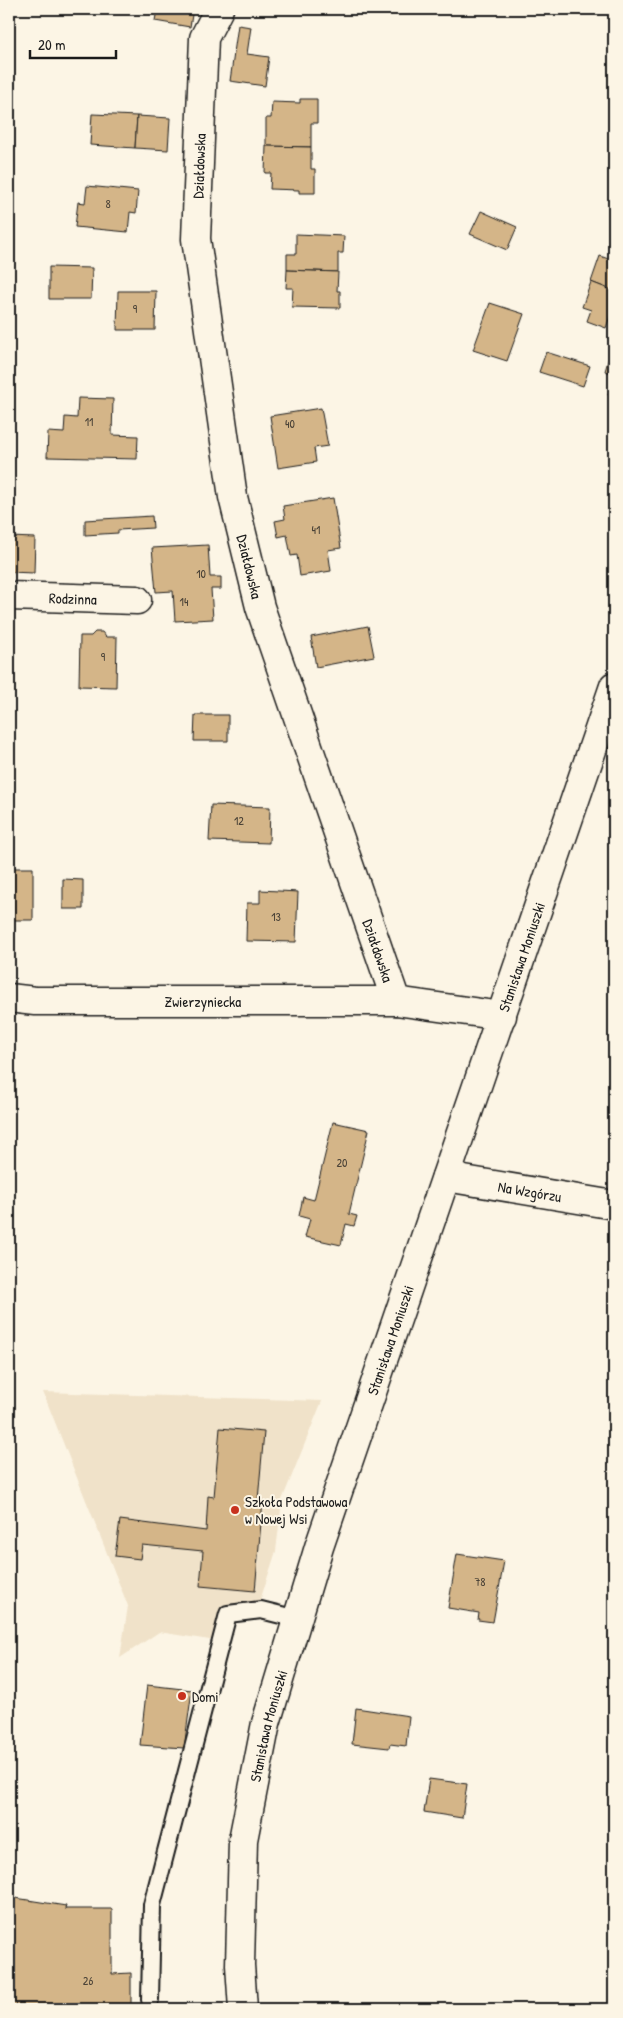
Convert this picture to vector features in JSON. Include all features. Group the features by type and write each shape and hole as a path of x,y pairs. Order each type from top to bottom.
{"street":[{"name":"Działdowska","path":"219,9 204,38 196,239 233,497 260,607 396,1001 502,1016"},
{"name":"Rodzinna","path":"9,596 137,600"},
{"name":"Stanisława Moniuszki","path":"243,2009 240,1965 243,1840 266,1723 319,1548 614,686"},
{"name":"Zwierzyniecka","path":"9,998 35,1001 396,1001"},
{"name":"Na Wzgórzu","path":"446,1177 614,1205"}],"lane":[{"path":"150,2000 152,1905 228,1614 261,1610 297,1619"}],"shaded area":[{"path":"43,1392 322,1401 282,1500 276,1551 258,1607 234,1603 216,1641 159,1632 120,1658 128,1606"}],"building":[{"path":"157,9 193,9 190,27 155,21"},
{"path":"238,25 251,27 247,54 269,57 265,86 230,81"},
{"path":"300,99 317,99 317,123 311,123 311,147 266,146 266,118 271,118 272,102 300,103"},
{"path":"92,114 137,116 135,148 90,145"},
{"path":"137,116 170,118 168,150 135,148"},
{"path":"266,146 311,147 311,169 315,169 315,193 299,193 299,190 270,189 271,173 265,173"},
{"path":"87,186 138,191 136,213 130,212 128,232 75,227 78,202 85,203"},
{"path":"481,211 517,227 507,250 470,234"},
{"path":"296,234 344,236 343,253 338,253 338,272 287,270 287,254 296,254"},
{"path":"600,256 614,261 614,291 591,282"},
{"path":"49,267 92,268 91,299 49,299"},
{"path":"287,270 338,272 337,291 340,291 340,308 292,307 293,288 286,288"},
{"path":"591,282 614,291 614,305 606,328 587,321 591,310 582,307"},
{"path":"118,291 156,291 155,330 117,330"},
{"path":"490,303 524,314 507,361 473,350"},
{"path":"546,352 590,366 583,386 539,372"},
{"path":"610,354 614,355 614,374 605,371"},
{"path":"614,375 614,397 608,395"},
{"path":"78,398 113,399 112,435 138,436 137,459 47,457 48,432 64,433 65,417 77,418"},
{"path":"321,408 328,446 314,448 316,462 278,468 270,416"},
{"path":"333,498 341,548 328,550 331,571 300,576 297,555 291,556 287,535 278,537 275,521 285,519 283,506"},
{"path":"152,516 153,528 118,530 118,533 85,535 85,520"},
{"path":"9,537 35,538 34,573 9,572"},
{"path":"208,545 210,577 221,577 221,589 211,589 213,619 175,621 173,591 156,592 152,548"},
{"path":"368,626 374,656 316,667 311,637"},
{"path":"95,632 102,632 106,637 117,637 116,687 79,686 80,636 91,636"},
{"path":"195,715 228,715 228,741 194,741"},
{"path":"211,805 270,807 269,843 209,841"},
{"path":"9,868 33,868 33,920 12,920 12,913 9,913"},
{"path":"63,879 83,880 83,909 63,909"},
{"path":"260,890 298,892 296,942 246,941 247,903 260,903"},
{"path":"333,1122 369,1130 349,1214 357,1216 354,1226 346,1224 341,1245 305,1237 310,1219 299,1216 303,1197 314,1200"},
{"name":"Szkoła Podstawowa w Nowej Wsi","path":"220,1428 264,1432 258,1500 263,1500 255,1591 200,1586 203,1551 142,1545 140,1559 115,1556 120,1520 206,1531 208,1496 214,1497"},
{"path":"457,1554 504,1561 493,1622 478,1620 479,1613 448,1608"},
{"path":"147,1685 192,1690 184,1748 140,1745"},
{"path":"356,1708 409,1716 406,1746 390,1744 389,1748 352,1744"},
{"path":"429,1779 467,1784 462,1818 424,1812"},
{"path":"9,1897 66,1906 65,1909 112,1909 112,1974 131,1973 131,2009 9,2009"}],"place":[{"name":"Szkoła Podstawowa w Nowej Wsi","path":"235,1510"},
{"name":"Domi","path":"182,1696"}]}
